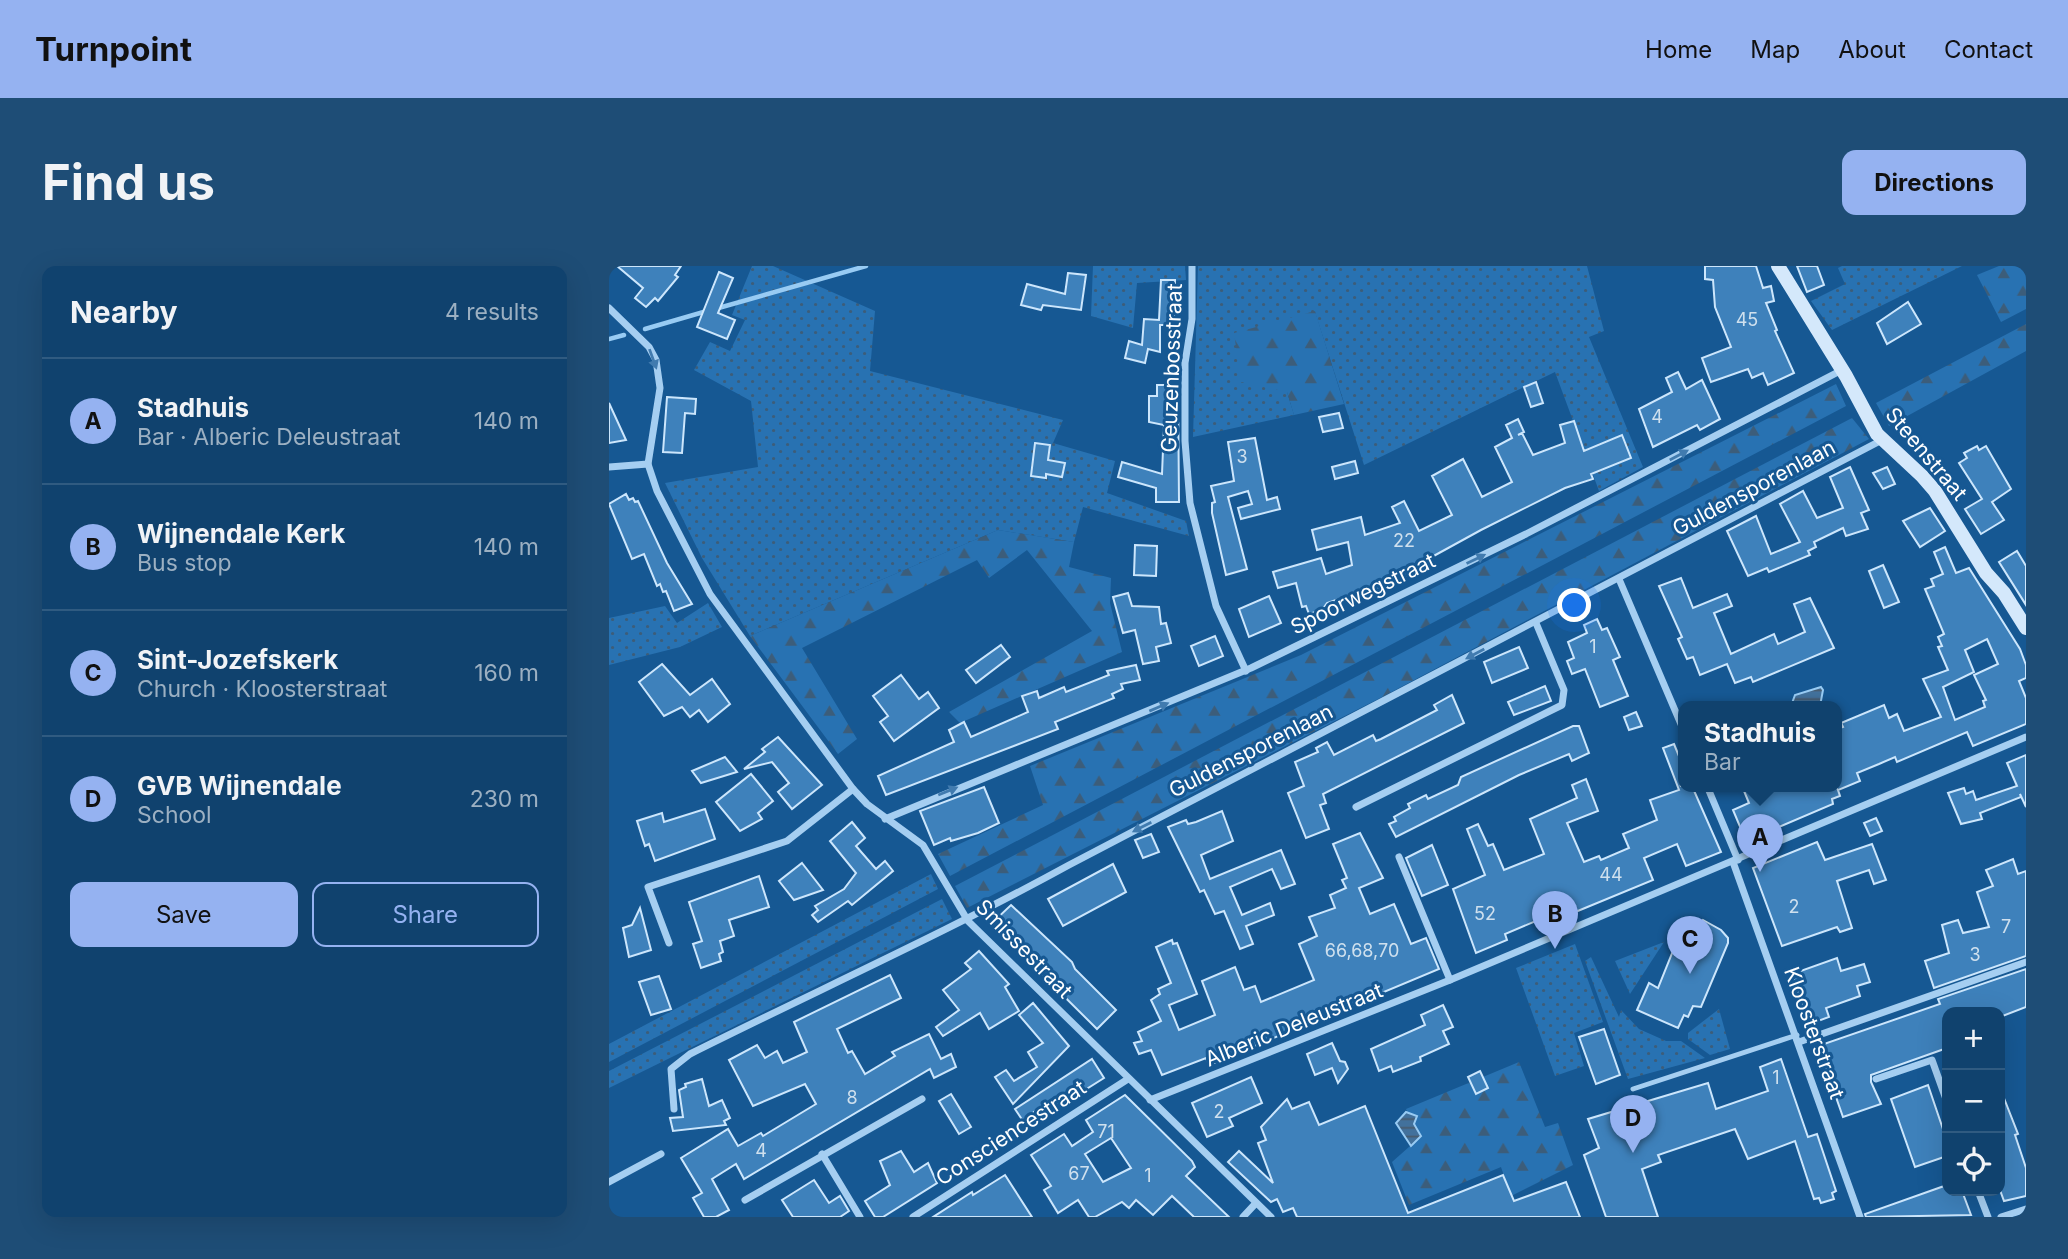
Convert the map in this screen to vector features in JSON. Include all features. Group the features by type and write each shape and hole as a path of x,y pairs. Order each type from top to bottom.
{"street":[{"name":"Geuzenbosstraat","path":"1192,266 1192,319 1185,363 1185,441 1189,503 1216,606 1246,671"},
{"name":"Steenstraat","path":"1778,266 1844,373 1879,437 1922,475 1935,491 1986,573 2004,593 2026,628"},
{"path":"609,308 649,347 656,360 660,388 648,464 609,467"},
{"name":"Spoorwegstraat","path":"885,819 1246,671 1526,534 1844,373"},
{"name":"Guldensporenlaan","path":"674,1109 671,1069 689,1054 966,918 1535,623 1879,437"},
{"name":"Smissestraat","path":"648,464 657,491 710,594 853,789 885,819 923,845 966,918 1271,1217"},
{"path":"1619,579 1678,717"},
{"path":"1356,807 1562,705 1564,690 1535,623"},
{"name":"Alberic Deleustraat","path":"1150,1100 1450,980 2026,737"},
{"path":"669,943 648,887 787,841 853,789"},
{"name":"Kloosterstraat","path":"1709,792 1860,1217"},
{"path":"1398,857 1450,980"},
{"path":"1798,1038 2026,962"},
{"path":"1876,1079 1933,1060 1942,1087"},
{"name":"Consciencestraat","path":"913,1217 1128,1079"},
{"path":"745,1200 922,1099"},
{"path":"609,1182 661,1154"},
{"path":"822,1154 860,1217"},
{"path":"1980,1196 1988,1217"},
{"path":"1243,1217 1256,1203"},
{"path":"2001,1217 2026,1209"}],"lane":[{"path":"1633,1089 1798,1038"}],"green space":[{"path":"752,266 773,266 875,311 870,371 1063,420 1053,443 1115,461 1107,493 1186,521 1189,536 1083,507 1074,542 998,530 750,636 702,558 665,483 758,467 751,401 694,370 710,342 730,351 745,320 732,315"},
{"path":"1093,266 1185,266 1186,280 1137,283 1133,328 1091,316"},
{"path":"1198,266 1587,266 1604,331 1589,337 1643,467 1599,491 1555,372 1364,465 1315,312 1287,392 1294,415 1193,437"},
{"path":"1962,266 1832,330 1811,301 1845,284 1838,268"},
{"path":"1999,266 2026,266 2026,309 2001,322 1977,275"},
{"path":"1315,311 1344,404 1294,415 1287,392 1241,382 1234,333"},
{"path":"2026,324 2026,351 1889,426 1876,403"},
{"path":"1836,384 1846,406 950,876 938,854 1043,805 1030,766 1301,655"},
{"path":"1852,418 1869,439 1382,697 967,908 955,886"},
{"path":"998,530 1074,542 1069,567 1111,578 1110,603 1122,652 960,723 949,712 1092,631 1027,550 989,578 977,560 802,648 857,739 838,754 750,636"},
{"path":"708,603 722,627 680,647 609,665 609,618 665,606 677,623"},
{"path":"931,874 938,889 609,1062 609,1044"},
{"path":"942,899 952,919 609,1088 609,1071"},
{"path":"1664,942 1630,994 1615,961"},
{"path":"1575,944 1603,1022 1574,1033 1584,1066 1555,1076 1516,968"},
{"path":"1591,957 1619,1017 1621,1010 1639,1029 1666,1041 1681,1041 1705,1058 1628,1079 1585,961"},
{"path":"1719,1009 1730,1049 1710,1055 1688,1039 1688,1033"},
{"path":"1519,1062 1545,1127 1558,1123 1573,1165 1511,1196 1501,1167 1409,1205 1392,1162 1418,1139 1406,1109"}],"shaded area":[{"path":"1821,687 1823,690 1821,701 1793,701 1795,695"},
{"path":"1406,1112 1417,1116 1414,1124 1421,1136 1411,1146 1396,1123"}],"building":[{"path":"617,266 681,266 675,275 678,277 658,301 655,298 646,307 635,298 643,288"},
{"path":"1705,266 1756,266 1763,288 1771,286 1774,301 1766,303 1794,373 1768,385 1763,373 1752,378 1748,369 1711,382 1702,358 1731,347 1715,307 1713,280 1705,279"},
{"path":"1797,266 1817,266 1824,285 1807,292"},
{"path":"719,272 733,278 718,313 735,320 727,339 697,327"},
{"path":"1068,273 1086,275 1081,310 1043,305 1041,310 1021,305 1027,284 1065,294"},
{"path":"1161,280 1175,280 1174,325 1160,325 1160,352 1148,349 1145,363 1125,358 1129,341 1142,345 1144,319 1159,320"},
{"path":"1908,302 1921,324 1887,344 1877,323"},
{"path":"1678,372 1686,389 1702,380 1720,419 1700,430 1697,425 1653,447 1639,409 1672,392 1666,378"},
{"path":"1536,382 1543,403 1531,407 1524,387"},
{"path":"1157,385 1178,385 1179,502 1156,502 1156,488 1118,477 1122,462 1162,474 1164,425 1149,422 1149,396 1157,396"},
{"path":"667,397 696,399 695,414 685,413 682,453 663,452"},
{"path":"609,403 626,440 609,443"},
{"path":"1339,413 1343,428 1323,432 1319,417"},
{"path":"1518,419 1533,455 1565,443 1560,425 1574,421 1584,451 1622,435 1631,458 1591,474 1593,479 1565,488 1481,530 1419,564 1421,568 1392,584 1393,587 1356,593 1327,603 1322,610 1309,614 1306,606 1302,607 1296,583 1278,588 1273,572 1321,558 1326,574 1352,565 1348,542 1317,550 1312,530 1361,517 1365,535 1400,523 1392,507 1404,501 1419,531 1452,515 1432,476 1463,459 1482,497 1512,482 1495,447 1512,438 1506,425"},
{"path":"1255,438 1267,500 1277,497 1280,509 1241,519 1238,508 1252,504 1248,491 1228,497 1247,569 1226,575 1212,513 1212,503 1215,502 1211,486 1234,481 1228,442"},
{"path":"1035,443 1050,445 1048,460 1065,463 1062,477 1046,474 1046,478 1031,476"},
{"path":"1977,446 1979,450 1986,446 2011,489 1992,502 2004,520 1981,534 1965,509 1982,499 1959,463 1967,458 1964,453"},
{"path":"1355,461 1358,473 1335,479 1332,467"},
{"path":"1850,467 1869,510 1861,513 1868,529 1846,536 1843,528 1814,542 1816,547 1808,551 1810,555 1769,572 1767,568 1748,576 1727,531 1756,516 1771,554 1800,542 1780,504 1803,491 1817,518 1843,508 1830,477"},
{"path":"1887,467 1895,484 1883,489 1873,473"},
{"path":"626,494 629,500 633,498 635,502 638,501 667,563 692,604 674,611 666,591 663,592 660,584 657,586 644,554 632,559 609,504"},
{"path":"1930,508 1945,531 1920,547 1903,521"},
{"path":"1135,545 1157,546 1156,576 1134,575"},
{"path":"1945,547 1956,573 1969,568 2020,649 2026,665 2026,678 2019,681 2026,698 2026,724 1973,746 1967,732 1897,762 1895,757 1857,773 1860,781 1842,788 1842,723 1884,705 1889,718 1897,714 1904,731 1941,717 1923,679 1948,670 1938,647 1942,646 1938,637 1944,634 1925,589 1934,586 1931,579 1943,574 1934,552","holes":["1987,639 1998,664 1974,675 1986,700 1983,701 1985,707 1955,720 1943,687 1974,672 1965,650"]},
{"path":"2017,551 2026,566 2026,605 1999,562"},
{"path":"1883,565 1899,602 1884,608 1869,571"},
{"path":"1681,578 1693,608 1727,594 1732,606 1714,613 1731,654 1774,634 1778,644 1805,632 1794,604 1810,598 1834,648 1753,682 1751,677 1735,683 1727,664 1700,675 1693,657 1687,659 1678,639 1682,637 1659,586"},
{"path":"1128,593 1132,606 1159,607 1161,624 1166,623 1171,643 1156,647 1159,661 1143,664 1135,630 1123,633 1113,597"},
{"path":"1269,596 1281,623 1249,637 1239,609"},
{"path":"1597,619 1602,630 1607,628 1620,657 1613,660 1628,696 1600,707 1585,669 1572,674 1567,661 1574,658 1568,642 1587,633 1584,625"},
{"path":"1215,636 1223,656 1199,666 1191,646"},
{"path":"1001,645 1010,657 976,683 966,670"},
{"path":"1519,647 1528,668 1492,683 1484,662"},
{"path":"662,664 690,695 712,679 730,704 708,722 699,710 690,717 682,707 664,716 639,682"},
{"path":"1136,665 1140,680 1121,684 1123,689 1112,694 1114,698 1055,722 1058,729 886,795 878,776 954,742 949,730 964,722 971,737 1028,712 1022,696 1037,691 1039,698 1064,687 1066,692 1109,675 1107,671"},
{"path":"901,675 919,699 928,692 939,708 894,741 880,722 888,716 873,696"},
{"path":"1545,686 1551,701 1514,715 1508,702"},
{"path":"1452,695 1464,723 1323,794 1326,803 1320,805 1329,829 1306,838 1288,793 1304,786 1295,762 1318,752 1316,748 1327,742 1334,755 1373,735 1376,741 1381,739 1437,710 1434,705"},
{"path":"1636,712 1642,726 1629,730 1624,717"},
{"path":"1573,726 1579,726 1589,753 1572,761 1569,754 1519,775 1396,837 1389,824 1396,821 1394,817 1410,808 1408,804 1426,795 1428,799 1458,785 1461,777"},
{"path":"778,737 822,785 792,809 778,792 789,783 772,762 744,769 765,752 762,749"},
{"path":"1674,744 1678,754 1678,787 1663,748"},
{"path":"2026,755 2026,807 2020,794 2021,797 1980,813 1982,819 1961,824 1948,793 1964,788 1966,794 1973,791 1976,800 2017,786 2007,763"},
{"path":"725,757 737,772 701,783 692,771"},
{"path":"751,774 773,801 758,813 762,819 740,831 716,802"},
{"path":"1586,779 1598,811 1567,823 1584,862 1599,856 1601,860 1629,848 1623,834 1657,820 1650,800 1678,790 1695,792 1721,852 1686,866 1677,844 1644,858 1653,880 1551,922 1555,913 1505,934 1507,940 1476,953 1453,889 1485,875 1467,829 1478,824 1488,846 1493,844 1504,870 1544,854 1530,819 1577,798 1572,785"},
{"path":"984,787 999,823 978,833 951,841 950,838 934,845 920,811"},
{"path":"1744,792 1839,792 1840,796 1832,799 1833,804 1746,841 1733,810 1749,803"},
{"path":"705,809 715,839 655,861 649,844 645,846 637,821 662,813 664,822"},
{"path":"1222,811 1233,841 1201,855 1210,879 1281,850 1295,884 1281,889 1272,869 1230,887 1242,915 1270,903 1274,915 1246,926 1253,944 1240,949 1224,911 1215,914 1204,890 1200,892 1168,827 1186,820 1188,824 1196,822"},
{"path":"1876,818 1882,831 1870,836 1864,823"},
{"path":"852,822 865,838 856,846 876,869 885,861 893,871 852,905 848,901 818,922 812,915 818,910 815,906 844,889 856,873 830,841"},
{"path":"1360,833 1383,878 1359,888 1370,914 1394,904 1411,944 1426,938 1439,969 1209,1065 1206,1058 1162,1075 1151,1050 1139,1054 1134,1043 1142,1041 1138,1032 1161,1021 1151,1000 1160,994 1158,989 1171,983 1156,947 1172,940 1173,944 1177,943 1197,994 1169,1005 1179,1030 1215,1015 1202,981 1235,967 1244,990 1255,986 1261,1002 1314,980 1299,944 1317,936 1309,917 1335,908 1330,895 1346,888 1342,880 1347,878 1333,844"},
{"path":"1151,834 1159,852 1143,858 1135,840"},
{"path":"1817,842 1825,860 1872,844 1886,880 1874,884 1869,870 1837,881 1852,928 1840,932 1837,927 1782,946 1753,868"},
{"path":"1432,845 1448,885 1422,896 1406,858"},
{"path":"2013,859 2018,874 2026,871 2026,956 1934,988 1925,961 1949,953 1942,925 1958,920 1963,933 1989,927 1977,892 1993,886 1986,870"},
{"path":"802,863 823,890 794,900 779,881"},
{"path":"1113,864 1126,892 1063,926 1048,899"},
{"path":"759,876 769,907 729,920 734,936 720,941 723,952 719,954 721,961 701,968 693,944 702,941 689,902"},
{"path":"1011,905 1072,962 1075,969 1116,1010 1097,1029 991,924"},
{"path":"640,908 651,950 629,957 623,928 632,925"},
{"path":"1703,920 1721,930 1728,938 1728,943 1701,1007 1693,1006 1688,1017 1684,1015 1678,1028 1637,1010 1649,983 1658,988 1683,926 1696,931"},
{"path":"979,951 1009,984 1005,987 1019,1011 989,1029 980,1013 943,1036 936,1027 959,1010 943,990 971,969 965,963"},
{"path":"1837,958 1841,971 1864,964 1870,982 1857,986 1860,996 1826,1008 1829,1017 1810,1024 1792,974"},
{"path":"2026,969 2026,1007 2005,1015 2005,1007 1942,1007 1942,1050 1871,1075 1871,1082 1881,1104 1843,1117 1818,1046 1940,1004 1938,999"},
{"path":"890,975 901,998 837,1029 848,1053 852,1051 865,1074 895,1056 892,1052 929,1034 941,1059 951,1054 956,1067 934,1078 930,1069 744,1179 736,1164 712,1179 729,1210 716,1217 704,1217 693,1198 702,1193 681,1158 728,1129 738,1146 761,1133 763,1136 816,1104 805,1084 753,1106 729,1060 757,1045 765,1058 777,1051 783,1063 807,1052 794,1022"},
{"path":"659,976 671,1009 651,1015 639,982"},
{"path":"1033,1003 1069,1046 1013,1104 995,1077 1006,1070 1014,1081 1037,1067 1028,1052 1043,1043 1019,1015"},
{"path":"1443,1005 1453,1027 1443,1031 1449,1044 1420,1057 1421,1061 1393,1072 1391,1066 1379,1071 1371,1049 1425,1025 1421,1015"},
{"path":"1604,1029 1620,1075 1596,1084 1579,1037"},
{"path":"1332,1043 1340,1061 1345,1062 1348,1069 1338,1083 1332,1068 1315,1075 1307,1054"},
{"path":"1092,1059 1104,1078 1045,1115 1040,1107 1023,1121 1015,1109"},
{"path":"1781,1059 1808,1137 1817,1134 1836,1191 1832,1193 1834,1199 1821,1203 1819,1198 1814,1199 1795,1141 1748,1159 1735,1129 1658,1155 1661,1162 1642,1169 1658,1217 1606,1217 1584,1155 1599,1148 1588,1119 1708,1083 1716,1109 1768,1091 1760,1067"},
{"path":"1480,1071 1488,1088 1476,1094 1468,1077"},
{"path":"1251,1077 1262,1103 1229,1118 1233,1126 1207,1137 1192,1103"},
{"path":"702,1079 709,1106 722,1100 730,1118 724,1121 726,1125 673,1131 670,1118 683,1117 679,1090 686,1087 685,1084"},
{"path":"1928,1085 1942,1126 1942,1158 1915,1167 1891,1099"},
{"path":"951,1094 971,1127 959,1134 939,1101"},
{"path":"1125,1095 1192,1161 1195,1167 1186,1176 1229,1217 1194,1217 1172,1196 1153,1215 1136,1200 1129,1208 1122,1202 1095,1217 1089,1217 1078,1200 1058,1213 1044,1190 1051,1186 1031,1155 1064,1134 1072,1146 1093,1132 1086,1120","holes":["1111,1138 1131,1168 1103,1182 1085,1154"]},
{"path":"1287,1099 1292,1109 1309,1102 1319,1125 1365,1106 1408,1213 1503,1175 1514,1201 1566,1182 1580,1217 1297,1217 1293,1208 1283,1212 1277,1199 1271,1202 1228,1162 1239,1151 1273,1183 1258,1143 1266,1140 1261,1127"},
{"path":"2005,1101 2018,1134 2015,1135 2026,1168 2026,1196 2004,1201"},
{"path":"901,1151 914,1172 928,1163 937,1183 883,1217 875,1217 865,1201 890,1185 880,1161"},
{"path":"1005,1175 1032,1217 933,1217 972,1192 973,1195"},
{"path":"814,1180 829,1203 840,1196 849,1211 840,1217 793,1217 782,1200"},
{"path":"1942,1187 1942,1196 1964,1196 1971,1215 1866,1217 1865,1214"}],"waterway":[{"path":"715,309 866,266"},
{"path":"645,329 707,311"},
{"path":"609,339 624,335"}],"place":[{"name":"Stadhuis","path":"1760,872"},
{"name":"Wijnendale Kerk","path":"1555,949"},
{"name":"Sint-Jozefskerk","path":"1690,974"},
{"name":"GVB Wijnendale","path":"1633,1153"}]}
